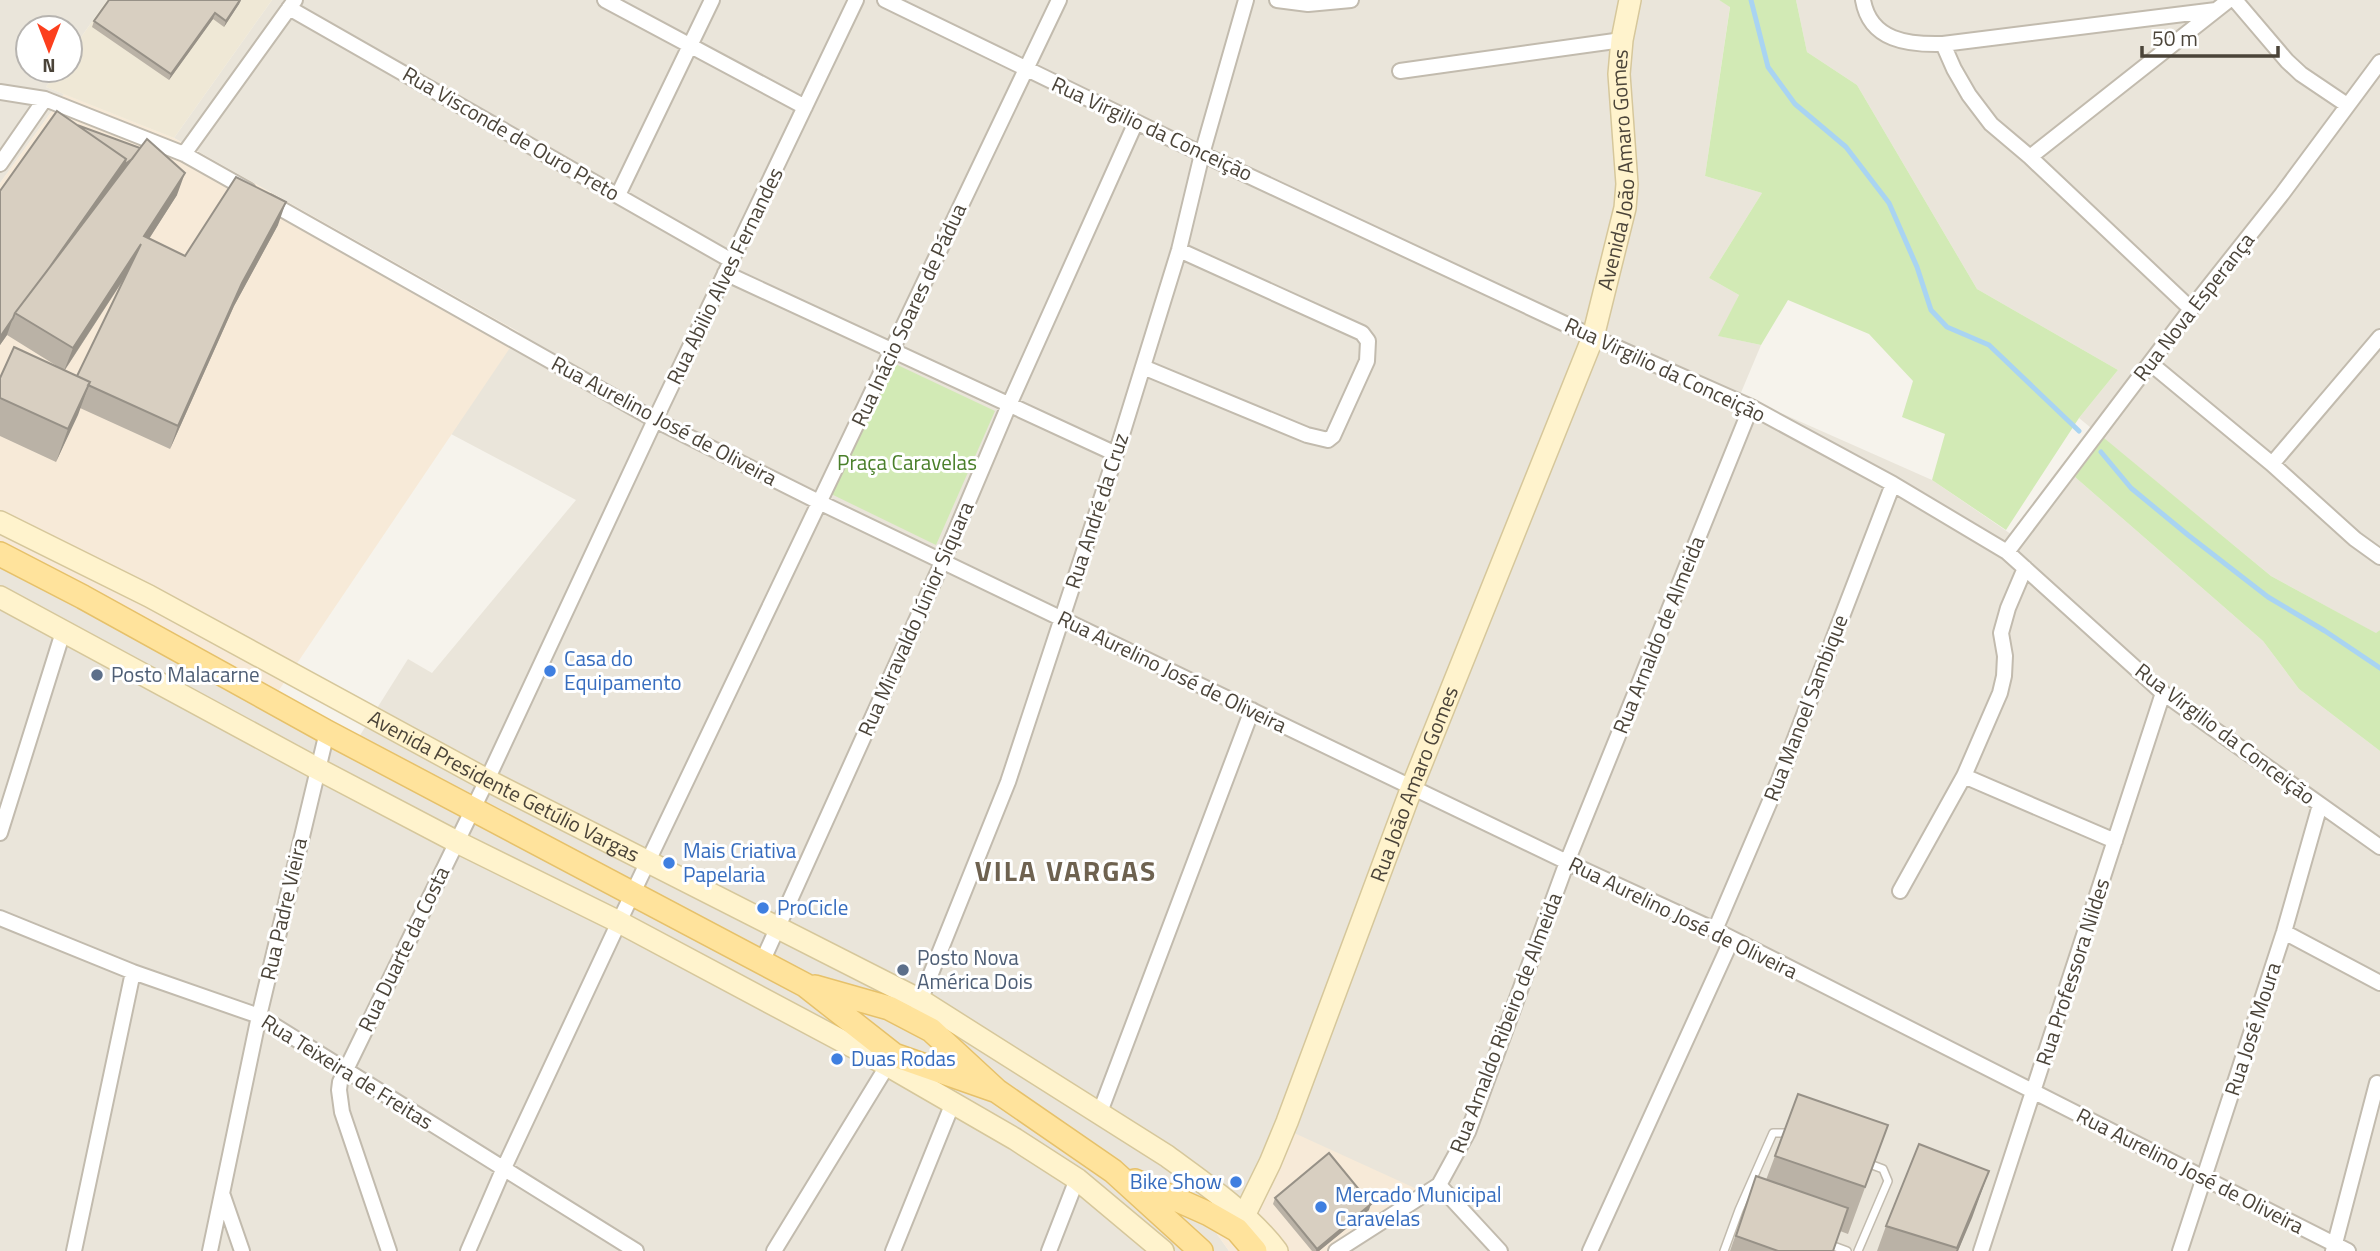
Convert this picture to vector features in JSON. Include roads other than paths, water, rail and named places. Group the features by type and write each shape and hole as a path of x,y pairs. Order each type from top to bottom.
{"main road":[{"name":"Avenida Presidente Getúlio Vargas","path":"0,554 327,732 805,985 899,1061 997,1091"},
{"name":"Avenida Presidente Getúlio Vargas","path":"805,985 889,1008 916,1009 936,1035 997,1091 1113,1171 1195,1245"},
{"path":"875,1041 877,1023 889,1008"},
{"path":"899,1061 929,1054 936,1035"},
{"name":"Avenida Presidente Getúlio Vargas","path":"1113,1171 1209,1214 1241,1224 1255,1251"},
{"path":"1195,1245 1197,1223 1209,1214"}],"street":[{"path":"605,0 805,107"},
{"path":"618,195 712,0"},
{"name":"Rua Abilio Alves Fernandes","path":"487,780 856,0"},
{"name":"Rua Virgilio da Conceição","path":"885,0 1136,122 1593,337 1751,407 1893,484 2007,552 2163,692 2380,847"},
{"name":"Rua Inácio Soares de Pádua","path":"468,1251 619,922 1059,0"},
{"name":"Rua André da Cruz","path":"916,1009 1008,782 1116,454 1179,250 1202,153 1246,0"},
{"path":"1277,0 1308,4 1351,0"},
{"name":"Avenida João Amaro Gomes","path":"1593,337 1625,208 1627,184 1619,74 1630,0"},
{"path":"1863,0 1872,23 1893,39 1920,44 1943,44 2216,10"},
{"path":"2030,157 2229,0"},
{"path":"2235,0 2287,61 2301,74 2347,105"},
{"path":"184,154 292,4"},
{"name":"Rua Visconde de Ouro Preto","path":"292,4 618,195 729,267 892,351 1116,454"},
{"path":"1400,71 1622,40"},
{"path":"1943,44 1954,69 1980,111 2004,137 2030,157 2191,309"},
{"name":"Rua Nova Esperança","path":"2007,552 2380,62"},
{"name":"Rua Aurelino José de Oliveira","path":"0,92 45,99 184,154 655,421 1566,862 1715,930 2204,1177 2339,1249"},
{"path":"0,164 45,99"},
{"name":"Rua Miravaldo Júnior Siquara","path":"762,962 943,561 1009,405 1136,122"},
{"path":"1143,367 1307,435 1328,440 1333,436 1367,361 1368,341 1362,333 1179,250"},
{"name":"Rua João Amaro Gomes","path":"1241,1224 1287,1122 1412,787 1593,337"},
{"path":"2272,464 2374,356 2380,337"},
{"path":"2150,363 2272,464 2355,540 2380,556"},
{"name":"Rua Arnaldo de Almeida","path":"1566,862 1751,407"},
{"name":"Rua Manoel Sambique","path":"1715,930 1779,780 1893,484"},
{"name":"Avenida Presidente Getúlio Vargas","path":"0,522 139,591 487,780 777,929 1100,1112 1177,1163 1241,1224 1277,1251"},
{"path":"1900,891 1964,776 2000,693 2005,656 2001,633 2025,568"},
{"path":"124,621 139,591"},
{"name":"Avenida Presidente Getúlio Vargas","path":"0,597 457,842 899,1061 952,1105 1015,1139 1077,1179 1163,1251"},
{"path":"0,833 63,632"},
{"name":"Rua Professora Nildes","path":"1980,1251 2163,692"},
{"path":"1100,1112 1252,710"},
{"name":"Rua Padre Vieira","path":"209,1251 259,1016 327,732"},
{"path":"1964,776 2115,841"},
{"name":"Rua Duarte da Costa","path":"389,1251 340,1105 339,1090 344,1070 487,780"},
{"name":"Rua José Moura","path":"2180,1251 2284,932 2319,804"},
{"name":"Rua Arnaldo Ribeiro de Almeida","path":"1336,1251 1439,1185 1468,1132 1566,862"},
{"name":"Rua Teixeira de Freitas","path":"0,918 133,972 259,1016 636,1251"},
{"path":"2284,932 2380,983"},
{"path":"1590,1251 1732,939"},
{"path":"74,1251 133,972"},
{"path":"774,1251 899,1061"},
{"path":"2339,1249 2377,1083"},
{"path":"893,1251 952,1105"},
{"path":"1049,1251 1077,1179"},
{"path":"1439,1185 1500,1251"},
{"path":"223,1194 242,1251"}],"lane":[{"path":"1724,1251 1773,1133 1788,1131 1800,1136"},
{"path":"1858,1251 1888,1181 1883,1169 1859,1160"},
{"path":"1739,1210 1751,1215"},
{"path":"1823,1242 1847,1251"}],"waterway":[{"path":"1751,0 1768,67 1795,104 1846,147 1889,203 1917,267 1931,310 1947,327 1989,345 2079,431"},
{"path":"2101,452 2131,488 2268,597 2380,668"}],"place":[{"name":"Casa do Equipamento","path":"550,671"},
{"name":"Posto Malacarne","path":"97,675"},
{"name":"Mais Criativa Papelaria","path":"669,863"},
{"name":"ProCicle","path":"763,908"},
{"name":"Posto Nova América Dois","path":"903,970"},
{"name":"Duas Rodas","path":"837,1059"},
{"name":"Bike Show","path":"1236,1182"},
{"name":"Mercado Municipal Caravelas","path":"1321,1207"}],"district":[{"name":"VILA VARGAS","path":"1066,871"}],"park label":[{"name":"Praça Caravelas","path":"907,463"}]}
